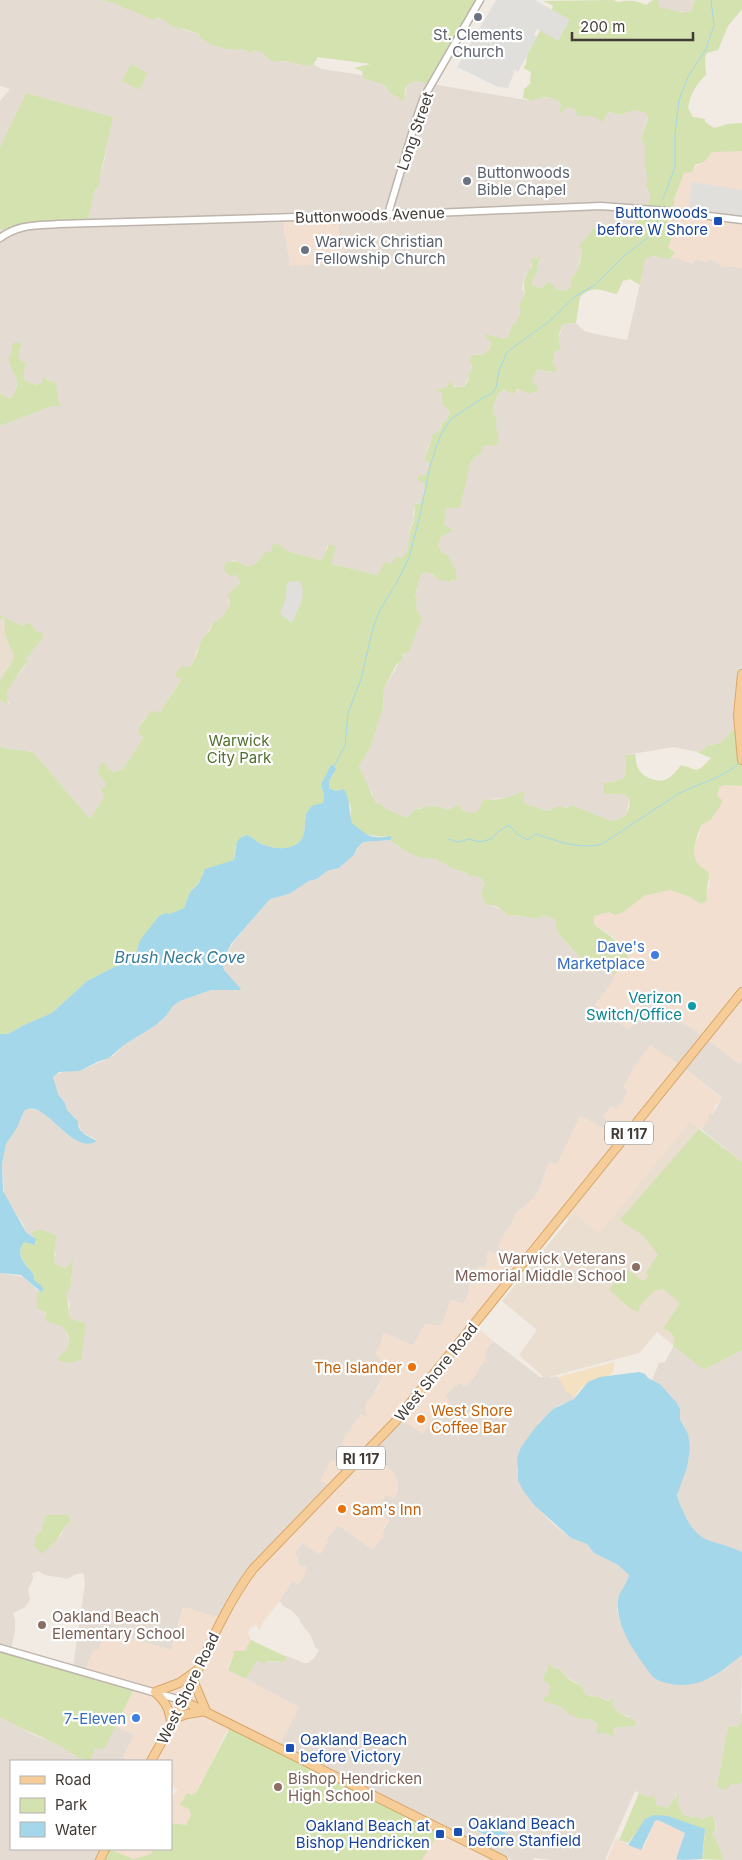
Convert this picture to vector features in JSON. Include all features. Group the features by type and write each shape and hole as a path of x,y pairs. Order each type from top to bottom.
{"main road":[{"path":"742,674 738,715 742,760"},
{"name":"West Shore Road","path":"152,1760 184,1701 197,1669 239,1589 253,1569 399,1417 742,992"},
{"path":"197,1669 179,1683 155,1692 165,1702 172,1722 187,1714 206,1711"},
{"path":"193,1680 206,1711"},
{"path":"184,1701 503,1860"}],"street":[{"name":"Long Street","path":"388,214 424,97 480,0"},
{"name":"Buttonwoods Avenue","path":"0,238 13,229 26,226 601,206 668,211 742,220"},
{"path":"0,1648 184,1701"}],"shaded area":[{"path":"0,0 102,0 117,4 125,9 129,8 146,17 164,20 175,27 197,34 215,45 227,49 242,49 251,53 255,50 263,53 267,58 280,62 285,61 312,66 313,64 322,69 362,75 380,83 389,90 390,94 398,97 405,96 407,85 410,82 422,81 430,86 432,84 532,101 537,98 552,98 559,101 561,105 560,114 566,107 569,107 588,116 592,115 599,118 603,123 608,112 622,115 629,110 636,109 646,113 648,116 641,140 647,150 645,161 648,177 646,185 650,195 647,209 635,216 636,220 633,228 630,230 593,227 590,235 584,241 577,274 572,277 569,290 566,291 555,289 547,282 542,288 532,284 538,257 531,263 531,269 526,274 522,288 525,294 521,303 521,311 516,324 512,325 508,337 491,341 487,353 473,355 471,359 472,369 464,387 459,388 452,384 446,388 436,389 442,393 449,414 428,447 424,460 429,463 429,467 425,476 418,476 425,487 421,503 416,503 413,512 414,519 410,528 405,556 391,564 378,575 331,564 328,545 320,560 290,552 275,543 272,552 266,552 257,564 250,567 232,560 240,583 231,591 228,600 230,606 223,616 213,623 196,652 195,659 190,667 186,667 181,680 160,712 145,718 138,732 143,738 123,769 114,772 107,768 102,777 105,782 104,797 90,819 33,752 0,746 0,700 9,704 6,696 10,686 27,663 26,659 44,634 37,632 29,622 22,626 0,615 0,426 52,406 60,406 53,383 45,377 42,383 36,385 22,377 18,357 22,342 12,350 9,358 13,372 16,375 17,383 14,395 8,398 0,393 0,229 7,232 14,229 87,223 95,190 100,184 112,117 26,93 0,147 0,101 10,89 0,86","holes":["338,217 339,237 343,248 290,266 286,237"]},
{"path":"496,0 535,0 570,20 558,41 537,29 534,35 537,37 518,72 515,70 508,88 498,87 457,67"},
{"path":"658,0 695,0 691,11 674,13 660,8"},
{"path":"712,151 742,151 742,268 732,266 722,268 717,262 710,259 706,262 696,259 692,263 676,258 670,259 675,252 668,248 666,231 670,212 684,173 704,162"},
{"path":"692,182 742,190 742,219 688,211"},
{"path":"338,217 339,236 344,244 344,253 339,263 290,266 283,218"},
{"path":"650,256 676,258 692,263 696,259 706,262 710,259 720,264 742,268 742,669 737,732 731,731 728,738 717,744 707,745 704,750 697,752 674,747 626,755 628,770 625,777 620,780 603,783 605,794 622,793 628,797 626,815 614,821 608,821 572,805 567,808 557,807 549,811 532,807 525,804 522,799 524,792 503,799 495,798 488,800 476,813 462,810 459,804 448,810 437,806 416,809 406,818 390,812 381,804 376,804 373,800 373,795 363,778 359,766 370,748 383,709 384,688 406,651 422,618 416,609 417,598 415,596 420,577 425,572 445,580 456,581 449,556 443,553 438,546 441,537 453,529 444,524 446,507 460,508 471,462 483,446 489,445 497,437 497,418 493,414 493,408 498,393 501,391 522,390 535,386 533,378 538,370 554,372 553,358 563,324 576,323 584,331 627,340 642,276 642,268 645,259"},
{"path":"300,581 303,590 302,601 292,623 280,614 286,598 287,582"},
{"path":"0,619 5,620 14,656 0,681"},
{"path":"724,785 742,786 742,1060 739,1064 695,1030 676,1019 676,1015 673,1014 671,1016 668,1014 668,1009 656,999 643,1004 638,1018 628,1029 595,1005 613,981 621,962 628,957 615,938 594,924 594,916 610,912 615,915 644,896 670,890 690,897 701,904 710,883 706,870 700,867 694,858 695,844 701,825 711,820 719,799 717,796 720,787"},
{"path":"391,840 398,847 435,858 471,877 481,878 485,883 483,890 491,905 503,911 507,916 513,915 537,919 544,915 555,920 557,932 578,956 587,963 609,969 616,974 595,1005 628,1029 638,1018 643,1004 656,999 663,1003 668,1009 668,1013 677,1015 676,1019 695,1030 739,1064 742,1060 742,1162 701,1129 707,1122 709,1113 713,1114 722,1098 682,1066 637,1063 624,1086 628,1091 623,1100 617,1109 611,1106 603,1117 630,1134 624,1139 582,1117 557,1164 549,1163 539,1190 532,1200 516,1214 501,1238 502,1256 498,1254 488,1260 485,1268 480,1266 470,1276 469,1292 464,1304 451,1300 443,1323 440,1326 425,1324 413,1346 384,1333 379,1350 379,1357 383,1364 379,1374 383,1377 373,1395 367,1417 360,1416 344,1438 337,1461 320,1481 333,1486 224,1619 183,1607 172,1650 104,1631 99,1651 85,1671 73,1667 85,1584 84,1575 82,1573 74,1575 68,1579 45,1575 38,1571 31,1574 33,1579 28,1589 30,1600 24,1608 13,1613 15,1630 11,1651 0,1648 0,1273 24,1277 38,1291 36,1297 47,1316 56,1324 63,1326 69,1342 67,1349 59,1358 61,1362 82,1321 75,1321 70,1318 68,1312 70,1304 66,1295 72,1278 70,1264 65,1268 55,1264 56,1254 54,1248 56,1242 36,1230 30,1234 26,1232 23,1224 4,1195 2,1164 6,1144 27,1108 44,1112 67,1135 80,1142 88,1143 97,1140 82,1132 76,1118 67,1111 65,1103 58,1094 53,1077 56,1074 72,1070 80,1071 113,1056 124,1045 156,1025 180,1001 211,990 240,990 224,970 222,962 232,944 270,899 289,894 309,881 317,879 327,871 339,868 354,855 357,848 363,842","holes":["45,1515 70,1516 71,1522 66,1525 61,1535 51,1545 36,1536 41,1531"]},
{"path":"650,1045 682,1066 722,1099 716,1105 713,1114 709,1113 707,1122 598,1244 565,1217 476,1326 493,1341 487,1348 485,1355 487,1361 483,1362 476,1375 466,1386 463,1386 461,1383 450,1389 445,1396 450,1402 433,1418 423,1434 401,1419 371,1451 394,1473 397,1480 398,1491 394,1498 386,1495 376,1510 389,1520 384,1527 383,1537 373,1550 338,1525 326,1539 328,1542 320,1555 302,1543 295,1555 299,1558 298,1565 306,1567 304,1577 298,1585 292,1581 259,1631 256,1625 251,1627 248,1633 251,1640 248,1648 245,1651 234,1653 227,1669 299,1707 279,1746 227,1731 196,1793 181,1805 189,1809 191,1815 186,1825 172,1823 172,1797 178,1789 172,1786 172,1760 129,1760 123,1756 134,1735 115,1726 135,1688 85,1671 93,1650 99,1650 104,1631 172,1650 183,1607 221,1618 251,1574 333,1486 320,1481 331,1460 337,1461 344,1438 360,1416 367,1416 365,1410 366,1403 379,1387 383,1377 379,1374 383,1364 379,1357 375,1355 385,1333 413,1346 425,1324 440,1326 443,1323 451,1300 464,1303 469,1292 469,1276 474,1274 479,1266 485,1268 488,1260 486,1258 488,1250 502,1256 503,1252 498,1247 501,1238 512,1223 515,1214 532,1200 539,1190 549,1163 557,1164 580,1116 624,1139 630,1134 603,1117 611,1106 617,1109 623,1100 628,1091 623,1087"},
{"name":"Warwick Veterans Memorial Middle School","path":"690,1122 742,1164 702,1368 657,1332 639,1353 545,1378 519,1355 537,1330 502,1301 574,1213 599,1234"},
{"path":"493,1341 541,1378 545,1376 551,1378 554,1376 558,1377 575,1397 570,1402 561,1404 553,1409 521,1447 517,1458 517,1473 535,1506 554,1525 571,1538 587,1544 594,1553 618,1565 629,1575 627,1584 618,1598 617,1609 619,1619 625,1633 653,1677 658,1681 711,1678 742,1655 741,1722 738,1727 728,1727 717,1786 742,1782 742,1860 723,1860 713,1833 716,1829 716,1823 712,1815 702,1819 695,1816 692,1818 684,1816 678,1805 679,1796 677,1793 676,1799 665,1809 656,1805 649,1797 635,1791 605,1860 533,1858 534,1860 512,1860 435,1820 433,1824 279,1746 297,1706 246,1679 257,1661 284,1662 287,1656 308,1663 319,1650 315,1647 311,1636 299,1618 291,1610 283,1606 280,1601 292,1581 306,1567 298,1565 295,1555 297,1549 303,1543 319,1554 326,1540 338,1525 373,1550 389,1520 376,1510 386,1495 394,1498 398,1491 397,1480 371,1451 401,1419 423,1433 439,1411 445,1408 445,1396 455,1384 476,1373 483,1362 487,1348","holes":["550,1664 552,1667 560,1669 562,1674 582,1686 585,1694 610,1701 613,1707 620,1713 628,1716 635,1727 614,1728 613,1735 602,1732 595,1721 579,1718 545,1698 548,1696 550,1686 546,1673","476,1821 489,1824 516,1840 472,1828"]},
{"path":"673,1347 678,1348 704,1370 742,1350 742,1552 707,1541 695,1533 677,1499 678,1490 687,1468 690,1449 677,1403 660,1384 652,1380 659,1363 665,1362"},
{"path":"0,1717 32,1734 57,1744 84,1760 10,1760 10,1850 105,1850 100,1860 0,1860"},
{"path":"115,1726 135,1735 123,1757 129,1760 92,1760 95,1747 105,1748"},
{"path":"658,1820 685,1833 676,1858 683,1860 607,1860 616,1838 628,1845 644,1847 655,1821"},
{"path":"441,1829 503,1860 422,1860"},
{"path":"111,1850 153,1850 151,1854 133,1859"}],"green space":[{"path":"102,0 480,0 430,86 416,81 412,82 406,88 405,99 401,100 390,94 383,85 363,78 362,71 354,68 371,64 317,57 312,66 285,61 274,62 263,53 255,50 251,53 242,49 227,49 212,45 198,34 172,27 164,20 157,18 153,20 117,4"},
{"name":"Warwick City Park","path":"613,0 618,2 635,1 646,5 653,0 658,0 660,8 687,12 691,11 695,0 742,0 742,9 728,26 718,50 707,53 705,57 706,75 694,90 688,108 693,117 705,119 705,122 714,128 742,123 742,151 712,152 704,162 695,165 692,172 684,173 674,200 674,211 670,212 666,231 672,236 668,248 675,252 670,259 652,256 645,259 640,285 630,279 623,281 617,294 593,290 580,297 576,323 563,324 560,330 561,348 555,352 553,359 557,369 554,372 538,370 533,378 533,383 538,387 537,392 531,394 517,389 513,394 504,390 498,393 493,414 497,418 496,425 499,442 495,446 483,446 481,454 477,455 471,462 460,508 446,508 444,524 453,530 441,537 438,546 443,553 449,556 456,570 456,581 440,581 434,575 425,572 420,577 415,596 417,598 416,609 422,618 409,651 403,654 402,660 396,665 384,688 383,709 370,748 359,766 376,804 381,804 386,809 406,818 416,809 421,809 424,806 437,806 448,810 459,804 462,810 473,813 478,810 483,800 503,799 525,791 523,802 532,807 549,811 559,806 567,808 572,805 614,821 626,815 630,802 626,796 621,794 604,794 603,783 624,777 626,755 635,754 639,770 650,779 659,781 673,775 681,765 699,769 711,758 697,752 704,750 707,745 721,742 731,731 737,731 742,683 742,786 724,785 720,787 717,796 722,800 720,806 711,820 701,825 694,851 696,861 709,873 707,901 701,904 690,897 670,890 644,896 622,913 615,915 609,912 594,916 594,924 617,941 628,957 621,962 616,974 609,969 583,961 557,932 555,920 544,915 537,919 513,915 507,916 494,905 488,905 482,897 485,883 481,878 471,877 435,858 423,858 412,854 391,841 392,837 363,833 358,830 350,820 351,808 344,789 336,791 329,788 329,781 334,773 329,769 321,784 324,796 323,803 314,806 307,813 304,833 298,843 288,848 276,848 262,844 247,835 242,836 235,847 234,860 226,864 214,866 203,872 201,880 190,892 184,908 170,915 159,916 139,943 137,951 132,958 87,981 52,1013 8,1034 0,1034 0,746 33,752 90,819 104,797 101,789 105,786 105,782 98,773 99,766 103,762 107,768 114,772 123,769 143,738 138,732 140,726 151,711 160,712 181,680 175,675 177,671 182,666 190,667 202,639 213,623 223,616 230,606 228,594 240,583 237,575 231,576 225,572 224,567 227,562 239,562 247,566 254,565 266,551 272,552 271,546 276,543 290,552 320,560 329,545 336,546 331,564 378,575 384,562 391,564 396,557 402,558 405,555 408,548 411,526 414,521 415,504 421,503 425,487 423,483 417,480 418,476 425,475 429,467 429,463 424,460 432,434 439,431 449,414 448,409 442,404 442,393 435,389 446,388 450,381 455,387 464,387 472,369 469,361 473,355 483,354 489,349 491,342 485,336 486,334 503,339 508,337 512,325 516,323 521,311 519,305 525,294 524,283 526,276 532,267 531,258 536,259 541,254 537,265 537,273 533,278 532,284 534,286 542,288 547,282 553,284 555,289 566,291 570,287 572,277 578,269 582,251 579,246 589,235 593,227 630,230 635,223 636,209 647,209 650,195 646,185 645,147 641,140 648,118 646,113 634,110 622,115 608,112 603,123 594,117 577,116 576,110 569,107 560,114 561,104 552,98 532,101 523,98 524,89 532,82 530,82 531,72 523,68 526,64 527,55 553,7 543,1"},
{"path":"131,64 147,73 140,90 122,81"},
{"path":"26,93 113,117 100,184 95,190 87,223 26,226 7,232 0,229 0,147"},
{"path":"22,342 18,357 26,363 23,377 25,380 36,385 42,383 44,377 56,383 58,400 61,406 52,406 0,426 0,393 8,398 12,397 17,385 9,357 12,351 11,346 13,343"},
{"path":"0,615 22,626 29,622 37,632 44,633 42,639 26,659 28,661 8,690 8,705 0,700 0,681 14,656 5,633 5,620 3,618 0,619"},
{"path":"699,1129 742,1162 742,1350 704,1370 673,1347 675,1337 669,1331 663,1329 680,1303 664,1289 659,1289 652,1293 638,1308 640,1309 638,1312 630,1308 609,1290 624,1268 643,1281 649,1276 646,1273 658,1255 644,1236 620,1220"},
{"path":"36,1230 43,1230 57,1236 55,1264 65,1268 73,1259 71,1285 66,1295 70,1318 86,1323 81,1360 69,1363 59,1361 58,1358 67,1349 68,1335 62,1326 46,1321 46,1312 36,1308 38,1300 36,1297 38,1291 41,1292 40,1284 35,1281 34,1275 22,1260 20,1251 24,1241 36,1244 34,1237 30,1234"},
{"path":"45,1515 69,1515 71,1522 66,1525 56,1541 42,1554 34,1546 36,1536 41,1531"},
{"path":"251,1640 287,1657 284,1662 267,1661 264,1663 257,1661 246,1679 228,1670 233,1651 245,1651"},
{"path":"0,1648 135,1687 105,1748 95,1748 92,1760 77,1757 54,1743 0,1717"},
{"path":"549,1663 552,1667 560,1669 564,1675 582,1686 585,1694 591,1697 597,1696 608,1701 613,1699 613,1707 635,1721 635,1727 614,1728 613,1736 602,1732 599,1734 596,1733 598,1725 593,1721 577,1717 561,1707 544,1701 543,1698 548,1696 550,1686 544,1681 543,1677"},
{"path":"741,1714 742,1782 737,1785 731,1784 726,1790 717,1786 728,1727 738,1727 741,1722"},
{"name":"Bishop Hendricken High School","path":"232,1724 441,1829 422,1860 100,1860 108,1850 133,1859 151,1854 153,1850 172,1850 172,1823 186,1825 191,1815 189,1809 180,1805 187,1793 192,1795 196,1793"},
{"path":"678,1792 678,1805 684,1815 702,1819 712,1815 716,1826 713,1833 723,1860 702,1859 705,1833 648,1817 628,1843 619,1840 639,1793 649,1797 654,1795 656,1805 668,1808 673,1800 676,1799"}],"sand":[{"path":"616,1362 614,1363 614,1369 609,1376 583,1386 575,1397 567,1392 558,1377"}],"water":[{"name":"Brush Neck Cove","path":"331,765 336,769 329,781 329,788 336,791 344,789 348,797 352,823 369,836 391,836 391,840 363,842 357,848 354,855 339,868 327,871 317,879 309,881 289,894 270,899 231,944 222,962 224,970 240,990 211,990 180,1001 156,1025 124,1045 109,1058 80,1071 59,1072 53,1077 58,1094 65,1103 67,1110 78,1121 81,1131 97,1141 87,1144 77,1141 40,1112 32,1109 24,1111 17,1128 6,1144 2,1164 3,1191 26,1232 36,1239 35,1245 24,1242 20,1252 22,1260 43,1290 41,1292 21,1275 0,1273 0,1034 8,1034 52,1013 87,981 132,958 137,951 141,939 159,916 184,908 190,892 199,883 205,869 234,860 236,844 243,836 247,835 262,844 276,848 288,848 298,843 304,833 308,810 314,805 323,803 324,796 321,784"},
{"path":"639,1372 660,1384 680,1409 680,1419 688,1434 690,1449 687,1468 677,1495 690,1524 701,1537 742,1552 742,1655 710,1678 692,1684 671,1684 659,1681 653,1677 628,1641 620,1620 618,1600 629,1575 618,1565 594,1553 587,1544 571,1538 535,1506 522,1489 518,1480 517,1458 521,1447 535,1428 553,1409 574,1399 588,1382 600,1377"},
{"path":"654,1815 668,1816 705,1829 702,1859 676,1859 685,1833 658,1820 655,1821 641,1850 628,1845 645,1819"},
{"path":"476,1821 487,1823 502,1831 516,1840 514,1845 509,1846 472,1828"}],"waterway":[{"path":"663,199 675,167 675,134 679,100 688,77 706,49 714,25 711,0"},
{"path":"334,766 345,746 348,713 361,679 373,628 379,612 409,558 430,466 441,434 451,419 491,394 496,388 499,371 507,352 551,320 574,297 595,285 624,256 650,236 659,218"},
{"path":"448,839 458,842 469,839 480,842 491,839 509,825 517,834 527,840 536,834 560,842 577,845 594,846 602,844 678,794 726,773 740,762"}],"place":[{"name":"St. Clements Church","path":"478,17"},
{"name":"Buttonwoods Bible Chapel","path":"467,181"},
{"name":"Buttonwoods before W Shore","path":"718,221"},
{"name":"Warwick Christian Fellowship Church","path":"305,250"},
{"name":"Dave's Marketplace","path":"655,955"},
{"name":"Verizon Switch/Office","path":"692,1006"},
{"name":"Warwick Veterans Memorial Middle School","path":"636,1267"},
{"name":"The Islander","path":"412,1367"},
{"name":"West Shore Coffee Bar","path":"421,1419"},
{"name":"Sam's Inn","path":"342,1509"},
{"name":"Oakland Beach Elementary School","path":"42,1625"},
{"name":"7-Eleven","path":"136,1718"},
{"name":"Oakland Beach before Victory","path":"290,1748"},
{"name":"Bishop Hendricken High School","path":"278,1787"},
{"name":"Oakland Beach before Stanfield","path":"458,1832"},
{"name":"Oakland Beach at Bishop Hendricken","path":"440,1834"}]}
